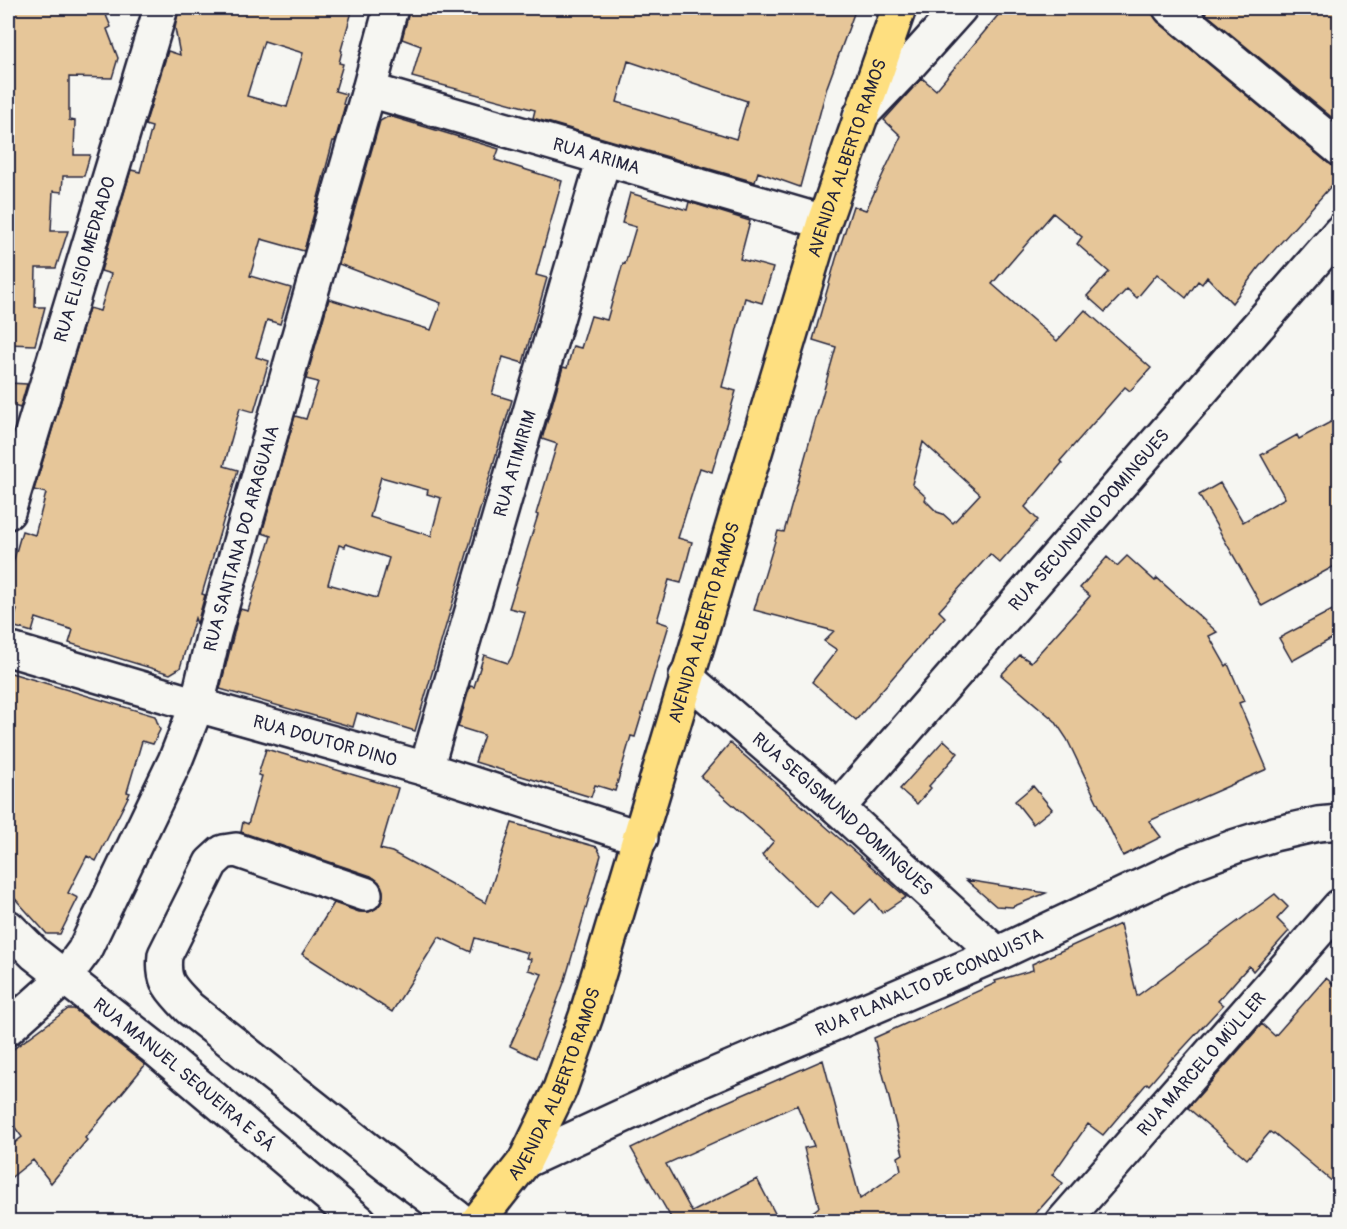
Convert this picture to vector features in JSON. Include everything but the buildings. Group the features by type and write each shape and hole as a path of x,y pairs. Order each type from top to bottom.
{"main road":[{"name":"AVENIDA ALBERTO RAMOS","path":"477,1221 525,1161 560,1089 586,1016 824,222 899,8"}],"street":[{"name":"RUA ELISIO MEDRADO","path":"8,512 161,8"},
{"name":"RUA SANTANA DO ARAGUAIA","path":"8,1028 64,978 84,951 175,761 197,705 218,622 391,8"},
{"path":"860,116 960,8"},
{"path":"1170,8 1340,149"},
{"name":"RUA ARIMA","path":"369,90 824,222"},
{"name":"RUA ATIMIRIM","path":"426,769 604,158"},
{"name":"RUA SECUNDINO DOMINGUES","path":"838,808 1340,232"},
{"name":"RUA DOUTOR DINO","path":"8,649 426,769 641,838"},
{"name":"RUA SEGISMUND DOMINGUES","path":"686,677 838,808 997,954"},
{"name":"RUA PLANALTO DE CONQUISTA","path":"525,1161 681,1089 997,954 1207,857 1274,834 1318,824 1340,822"},
{"path":"365,894 236,850 223,852 211,863 165,955 163,972 168,984 189,1008 391,1168 463,1221"},
{"name":"RUA MARCELO MÜLLER","path":"1063,1221 1340,906"},
{"name":"RUA MANUEL SEQUEIRA E SÁ","path":"8,927 34,954 152,1046 360,1221"}]}
